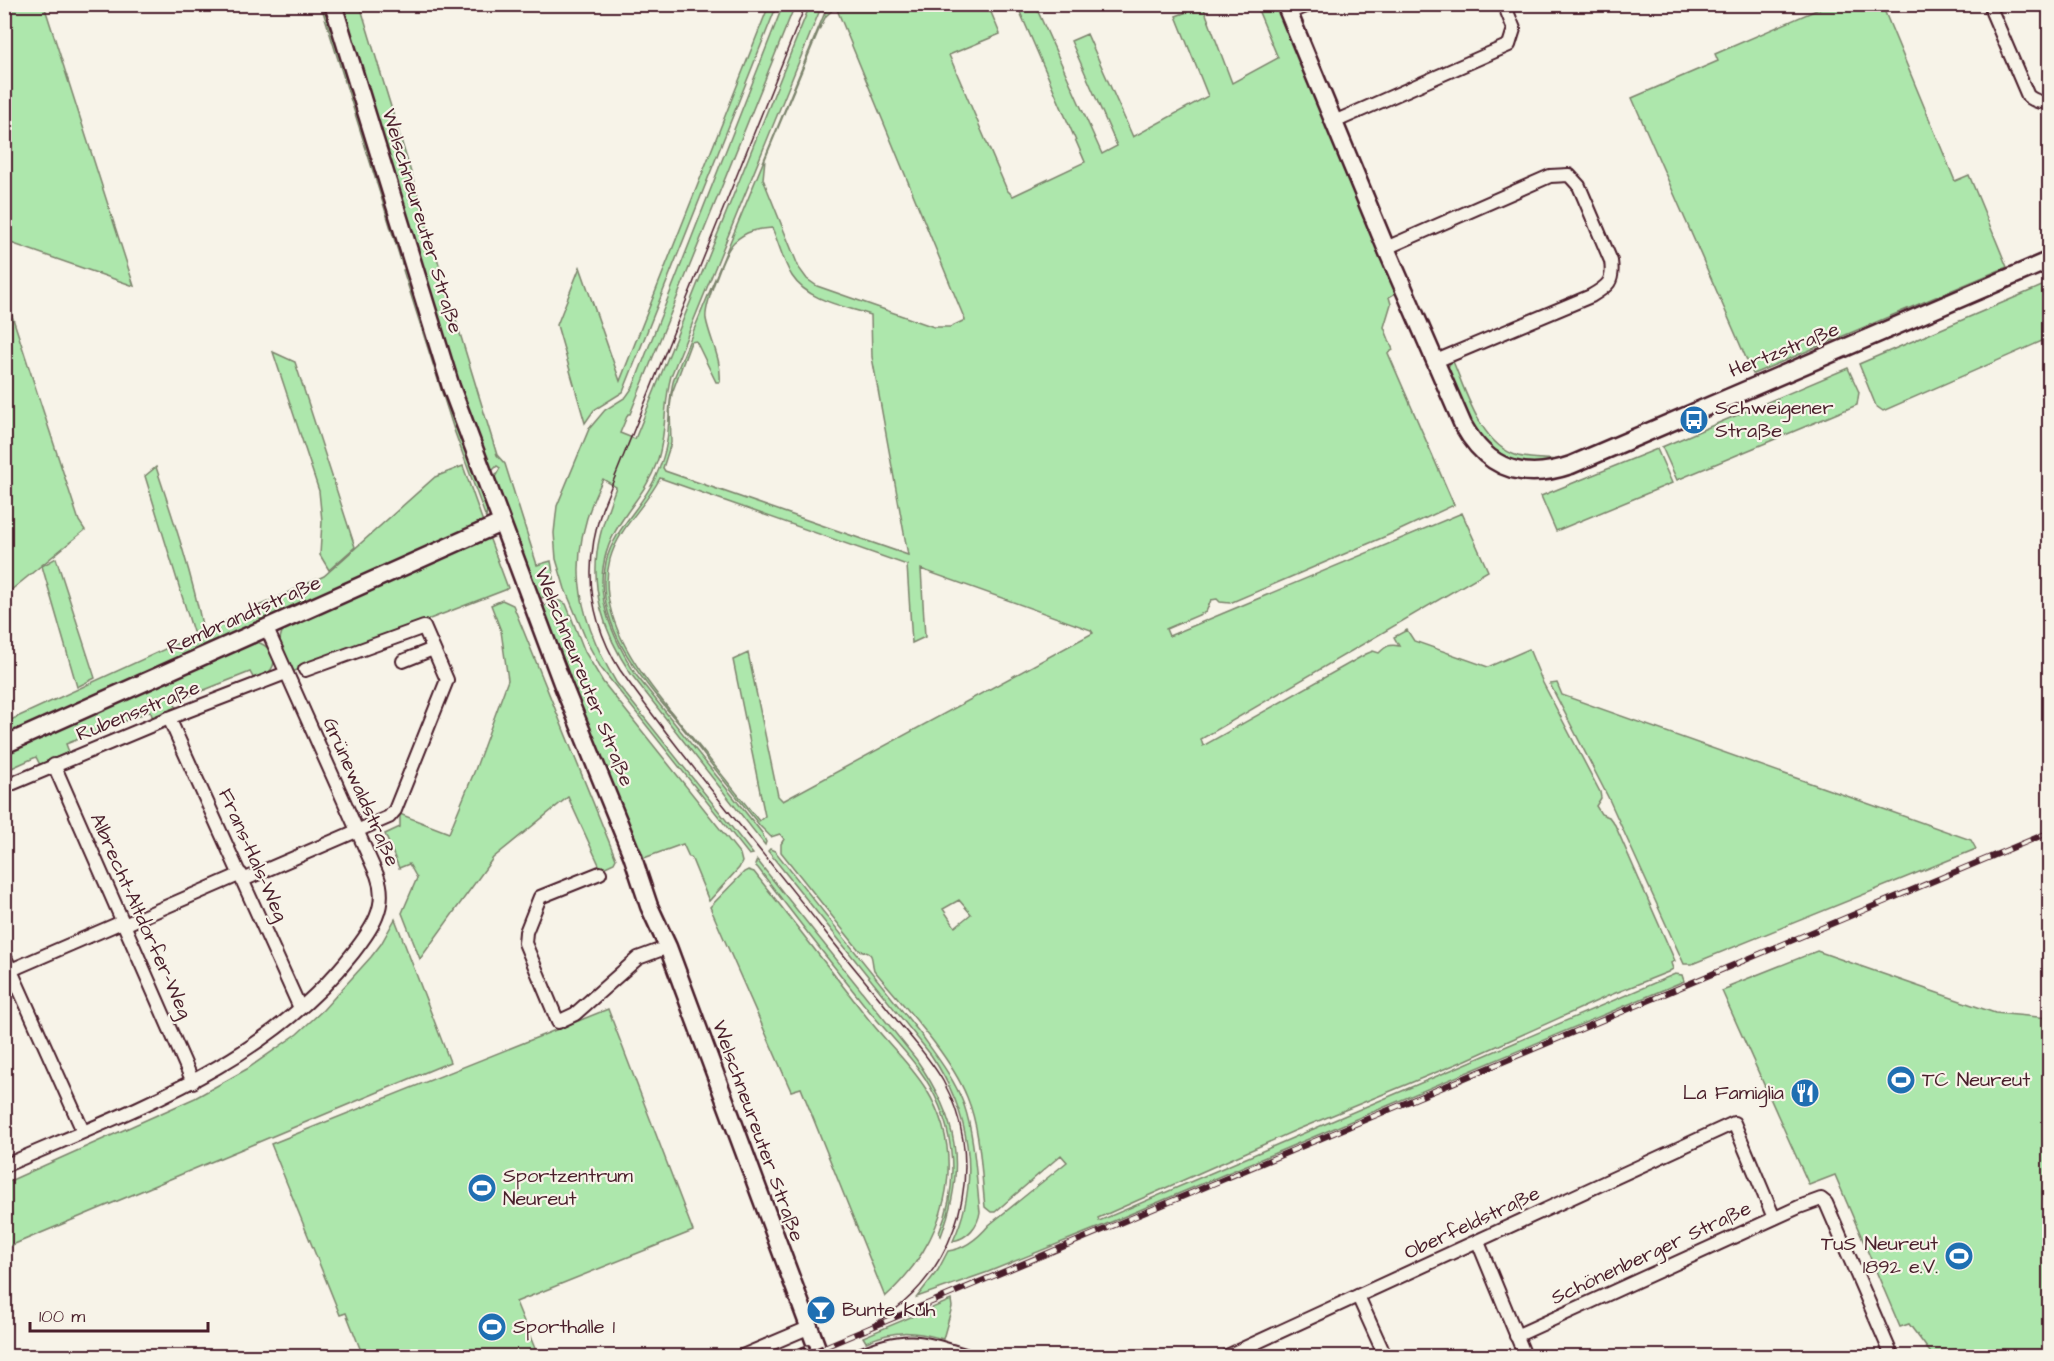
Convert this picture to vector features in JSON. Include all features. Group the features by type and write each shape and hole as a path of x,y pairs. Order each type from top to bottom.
{"main road":[{"name":"Welschneureuter Straße","path":"333,4 347,43 451,387 562,683 632,855 649,906 668,947 820,1356"},
{"path":"1286,9 1436,361"},
{"name":"Hertzstraße","path":"1436,361 1463,425 1477,447 1501,466 1533,473 1557,470 2049,260"},
{"name":"Rembrandtstraße","path":"4,746 501,523"}],"street":[{"path":"1286,9 1311,4"},
{"path":"1334,122 1509,45 1514,29 1504,4"},
{"path":"1991,5 2028,96 2035,101 2049,100"},
{"path":"1386,248 1551,176 1569,175 1580,186 1611,261 1612,272 1606,286 1591,296 1436,361"},
{"path":"83,1131 7,965 242,877 389,817 395,810 447,680 424,627 305,670"},
{"name":"Grünewaldstraße","path":"4,1166 193,1082 256,1044 300,1008 348,960 366,936 380,910 382,892 380,884 267,629"},
{"path":"404,661 433,649"},
{"name":"Rubensstraße","path":"4,787 169,718 286,673"},
{"name":"Frans-Hals-Weg","path":"169,718 300,1008"},
{"name":"Albrecht-Altdorfer-Weg","path":"54,765 193,1082"},
{"path":"600,873 540,897 526,932 525,943 558,1022 575,1014 638,958 668,947"},
{"name":"Schönenberger Straße","path":"1516,1336 1774,1218 1734,1123"},
{"name":"Oberfeldstraße","path":"1227,1356 1244,1353 1358,1296 1734,1123"},
{"path":"1774,1218 1816,1199 1821,1199 1826,1203 1892,1356"},
{"path":"1478,1242 1525,1356"},
{"path":"1358,1296 1385,1356"},
{"path":"742,1356 808,1328"},
{"path":"857,1356 881,1346 905,1342 923,1343 968,1356"}],"green space":[{"path":"5,4 44,5 134,286 5,241"},
{"path":"321,5 326,5 406,263 402,264"},
{"path":"340,5 360,5 497,455 505,464 537,565 551,561 553,584 544,597 538,599 494,479 500,468 497,466 491,472 456,376"},
{"path":"769,5 777,5 623,392 594,410 585,423 557,325 580,267 620,381"},
{"path":"783,5 795,5 630,414 620,433 635,439 810,5 822,5 671,376 657,462 649,480 619,525 609,545 602,583 604,602 616,639 636,675 762,833 765,845 631,674 613,643 597,591 596,573 600,536 616,487 603,479 583,532 579,557 583,607 602,656 616,682 753,854 749,855 601,668 588,644 565,589 556,559 554,533 557,506 589,429 605,410 626,397 633,387"},
{"path":"828,5 988,5 1000,34 949,55 1007,190 1013,196 1085,162 1017,5 1035,5 1102,154 1117,146 1071,41 1087,34 1133,137 1208,96 1176,16 1203,6 1232,83 1278,58 1256,5 1277,5 1398,290 1389,297 1391,304 1384,327 1393,350 1388,353 1454,505 1230,603 1220,602 1217,599 1211,600 1206,612 1166,629 1169,636 1462,513 1488,571 1201,739 1203,746 1366,654 1373,651 1379,653 1390,645 1399,646 1394,637 1407,630 1414,641 1488,667 1529,649 1543,683 1600,792 1601,798 1596,806 1601,814 1609,817 1615,825 1675,961 1671,963 1673,969 1668,972 1608,996 1466,1060 1294,1131 1098,1218 1099,1221 1675,974 1682,975 1684,981 1097,1228 988,1272 917,1297 938,1270 948,1251 971,1242 1067,1162 1061,1155 995,1212 985,1207 980,1152 972,1110 950,1064 874,970 870,954 859,950 781,852 784,839 780,834 771,837 760,826 658,699 628,657 616,635 608,611 604,587 606,562 615,539 644,498 661,463 667,441 671,394 674,378","holes":["836,7 965,320 950,327 934,327 817,286 807,279 799,268 763,179 765,159 826,16","772,228 792,276 807,291 827,302 871,315 872,357 908,555 665,471 663,468 671,443 672,393 691,342 696,341 716,382 720,382 718,357 708,327 706,312 721,266 730,247 738,238 752,231","660,478 907,565 912,643 925,637 921,569 1091,630 1093,633 783,801 778,796 748,653 733,660 765,816 759,821 644,676 618,631 610,607 607,583 614,547","959,900 971,914 955,927 943,909"]},
{"path":"1828,5 1882,5 1955,181 1969,175 2007,267 1753,374 1632,98 1718,61 1715,54"},
{"path":"408,269 458,429 487,510 486,518 454,430 403,270"},
{"path":"2049,283 2049,338 1883,411 1876,406 1859,364"},
{"path":"5,294 79,521 85,530 5,595"},
{"path":"273,352 295,362 355,547 329,570 320,555 322,521 319,491"},
{"path":"1452,359 1476,415 1494,441 1505,450 1518,456 1559,460 1544,466 1514,464 1482,447 1446,372"},
{"path":"1848,368 1859,392 1857,405 1677,480 1662,447"},
{"path":"1657,449 1672,483 1556,531 1541,496"},
{"path":"463,466 483,522 5,739 4,723 324,576 435,477"},
{"path":"156,467 199,609 203,630 194,635 145,476"},
{"path":"489,537 508,588 292,672 281,645 280,639 284,628"},
{"path":"56,558 95,678 77,687 42,566"},
{"path":"502,600 513,605 616,859 614,863 601,869 568,797 493,858 420,959 402,913 417,878 409,864 399,868 385,834 400,827 400,814 449,833 508,680 501,631 491,605"},
{"path":"553,600 566,604 585,652 603,682 740,854 742,862 739,868 709,901 691,857 683,844 644,858 641,850 638,850 563,671 542,608"},
{"path":"251,642 265,646 274,658 273,667 265,674 254,679 250,672 174,702 177,709 153,718 150,711 66,744 69,752 40,765 36,757 5,771 4,753"},
{"path":"1557,683 1562,695 1971,840 1976,849 1692,964 1684,964 1608,797 1550,684"},
{"path":"770,849 775,851 923,1037 956,1087 971,1131 980,1212 975,1227 963,1237 953,1241 962,1217 967,1193 969,1169 967,1145 955,1099 944,1076 931,1055 768,851"},
{"path":"757,860 916,1059 941,1102 954,1144 956,1165 949,1211 941,1236 939,1233 946,1212 952,1170 947,1127 940,1107 918,1068 862,1002 755,865"},
{"path":"748,870 754,872 873,1025 912,1070 926,1089 939,1116 946,1144 948,1172 944,1200 936,1227 906,1276 885,1297 801,1088 791,1091 710,907"},
{"path":"395,919 450,1062 5,1248 5,1183 195,1098 247,1069 297,1034 323,1010 371,957"},
{"path":"1817,951 1995,1013 2049,1018 2049,1356 1933,1356 1909,1324 1900,1327 1835,1175 1809,1185 1722,991 1730,988 1729,986"},
{"name":"Sportzentrum Neureut","path":"608,1009 693,1231 516,1302 538,1356 363,1356 346,1313 340,1315 271,1144"},
{"path":"951,1300 952,1307 943,1339 904,1333 886,1335 866,1342 863,1337"}],"tram line":[{"path":"806,4 602,509 592,551 591,571 592,592 601,632 620,670 694,768 928,1058 943,1081 956,1110 963,1139 965,1170 962,1200 954,1229 941,1256 924,1282 902,1304 878,1321 835,1343"}],"railway":[{"path":"803,1356 2050,832"},
{"path":"786,1356 808,1347"}],"place":[{"name":"Schweigener Straße","path":"1694,420"},
{"name":"TC Neureut","path":"1901,1080"},
{"name":"La Famiglia","path":"1805,1093"},
{"name":"Sportzentrum Neureut","path":"482,1188"},
{"name":"TuS Neureut 1892 e.V.","path":"1959,1256"},
{"name":"Bunte Kuh","path":"821,1310"},
{"name":"Sporthalle 1","path":"492,1327"}]}
